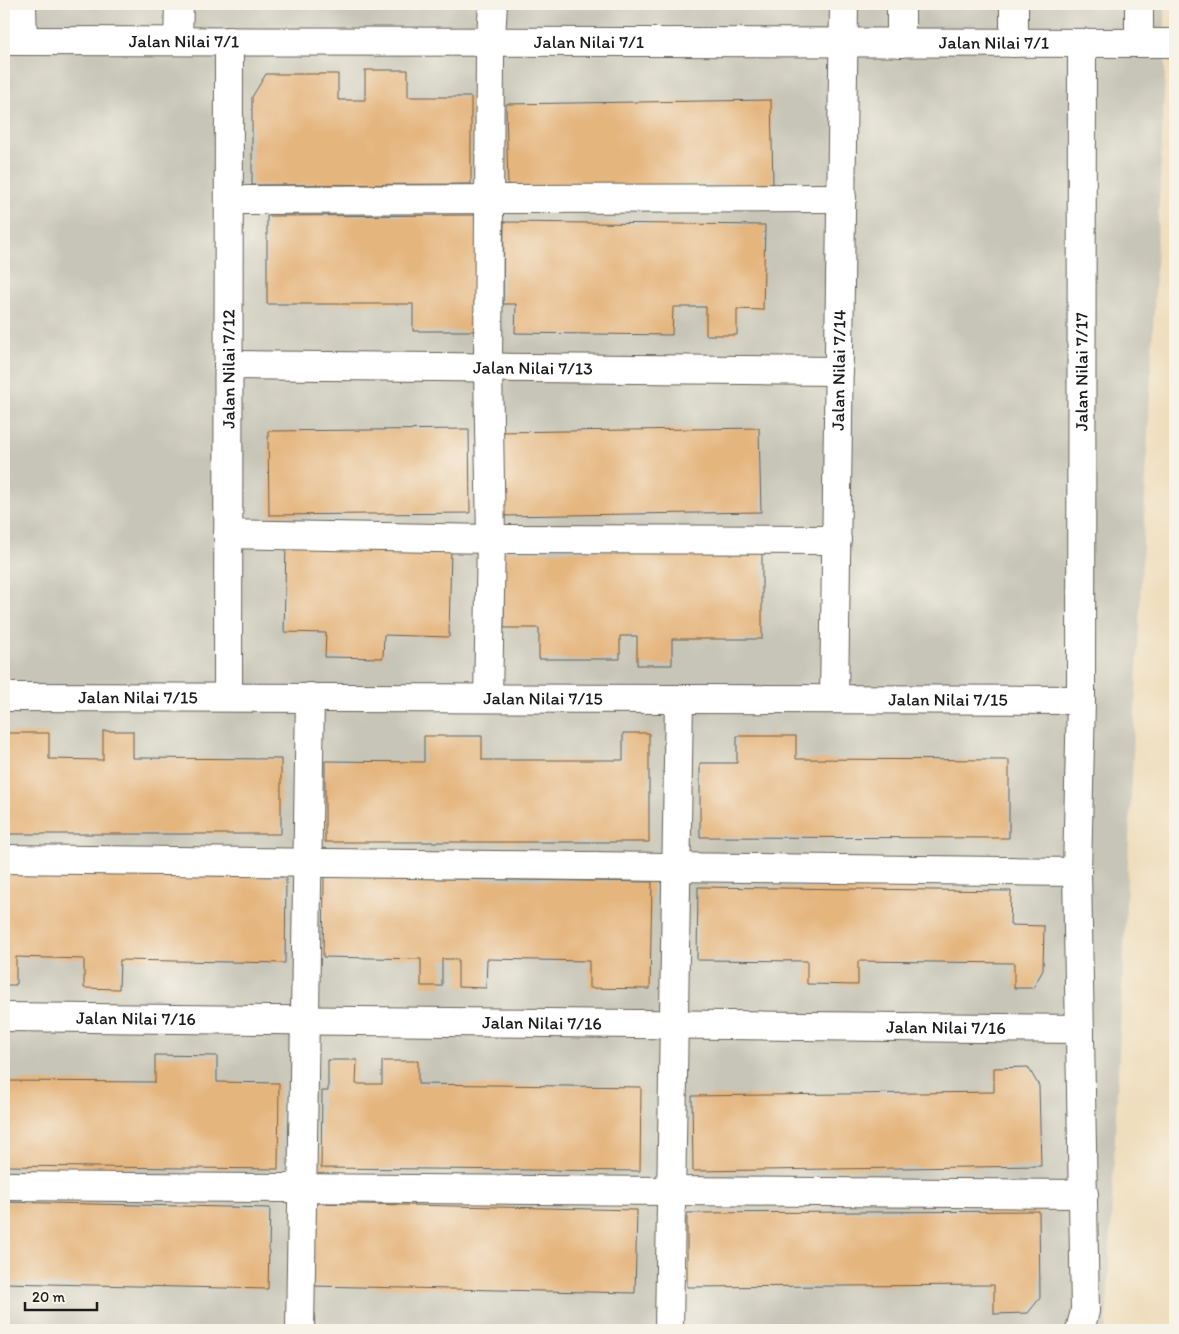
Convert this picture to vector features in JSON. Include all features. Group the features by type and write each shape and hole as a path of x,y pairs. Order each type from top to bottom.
{"street":[{"path":"13,41 22,4"},
{"path":"178,41 179,4"},
{"path":"488,698 491,539 488,368 490,53 493,4"},
{"name":"Jalan Nilai 7/14","path":"834,699 844,4"},
{"path":"901,4 901,43"},
{"path":"1014,4 1014,43"},
{"path":"1139,4 1139,43"},
{"name":"Jalan Nilai 7/1","path":"13,41 1175,43"},
{"name":"Jalan Nilai 7/12","path":"228,698 229,41"},
{"name":"Jalan Nilai 7/17","path":"1080,1330 1085,1311 1077,872 1081,700 1082,43"},
{"path":"229,200 842,198"},
{"name":"Jalan Nilai 7/13","path":"228,365 839,371"},
{"path":"228,534 491,539 836,540"},
{"name":"Jalan Nilai 7/15","path":"4,696 1081,700"},
{"path":"300,1330 310,698"},
{"path":"669,1330 679,699"},
{"path":"4,859 1077,872"},
{"name":"Jalan Nilai 7/16","path":"4,1016 1080,1029"},
{"path":"4,1186 1084,1194"}],"shaded area":[{"path":"4,4 1165,4 1165,73 1106,1330 4,1330"}],"building":[{"path":"365,70 408,70 408,97 471,97 471,184 252,185 252,97 266,74 338,74 338,100 365,100"},
{"path":"771,100 773,184 508,188 506,104"},
{"path":"477,215 477,331 413,331 413,304 267,304 267,216"},
{"path":"504,222 765,225 763,310 737,309 737,335 706,335 706,307 673,307 672,335 515,333 516,304 503,304"},
{"path":"759,428 761,512 502,516 500,432"},
{"path":"469,429 470,513 269,515 268,431"},
{"path":"286,544 451,548 449,637 384,635 383,658 325,657 326,633 284,632"},
{"path":"504,551 762,551 762,639 672,639 672,665 637,665 637,636 620,636 620,659 539,659 539,628 504,628"},
{"path":"103,731 133,731 133,758 281,759 281,834 4,834 4,733 49,733 49,759 103,760"},
{"path":"623,733 649,733 649,842 325,842 325,761 424,762 424,736 482,736 482,760 623,760"},
{"path":"737,736 796,736 796,759 1009,760 1009,838 700,837 700,763 737,763"},
{"path":"4,872 286,877 285,963 120,960 119,989 84,988 84,959 16,957 16,985 4,985"},
{"path":"324,877 652,882 650,989 589,988 589,961 487,959 486,988 458,987 458,959 442,959 442,986 421,986 421,959 323,957"},
{"path":"698,887 1011,891 1010,925 1044,926 1043,970 1033,988 1014,988 1014,963 858,961 858,985 807,984 807,961 697,960"},
{"path":"155,1055 217,1056 217,1082 279,1083 278,1169 4,1166 4,1081 155,1082"},
{"path":"328,1060 357,1060 356,1084 382,1084 382,1061 418,1061 418,1084 641,1087 640,1171 321,1168 322,1091 328,1091"},
{"path":"1028,1067 1039,1086 1041,1166 693,1171 692,1096 994,1092 994,1068"},
{"path":"4,1202 270,1208 268,1289 4,1283"},
{"path":"315,1203 637,1210 635,1293 313,1286"},
{"path":"1039,1211 1040,1298 1028,1313 994,1314 994,1285 687,1287 687,1213"}]}
